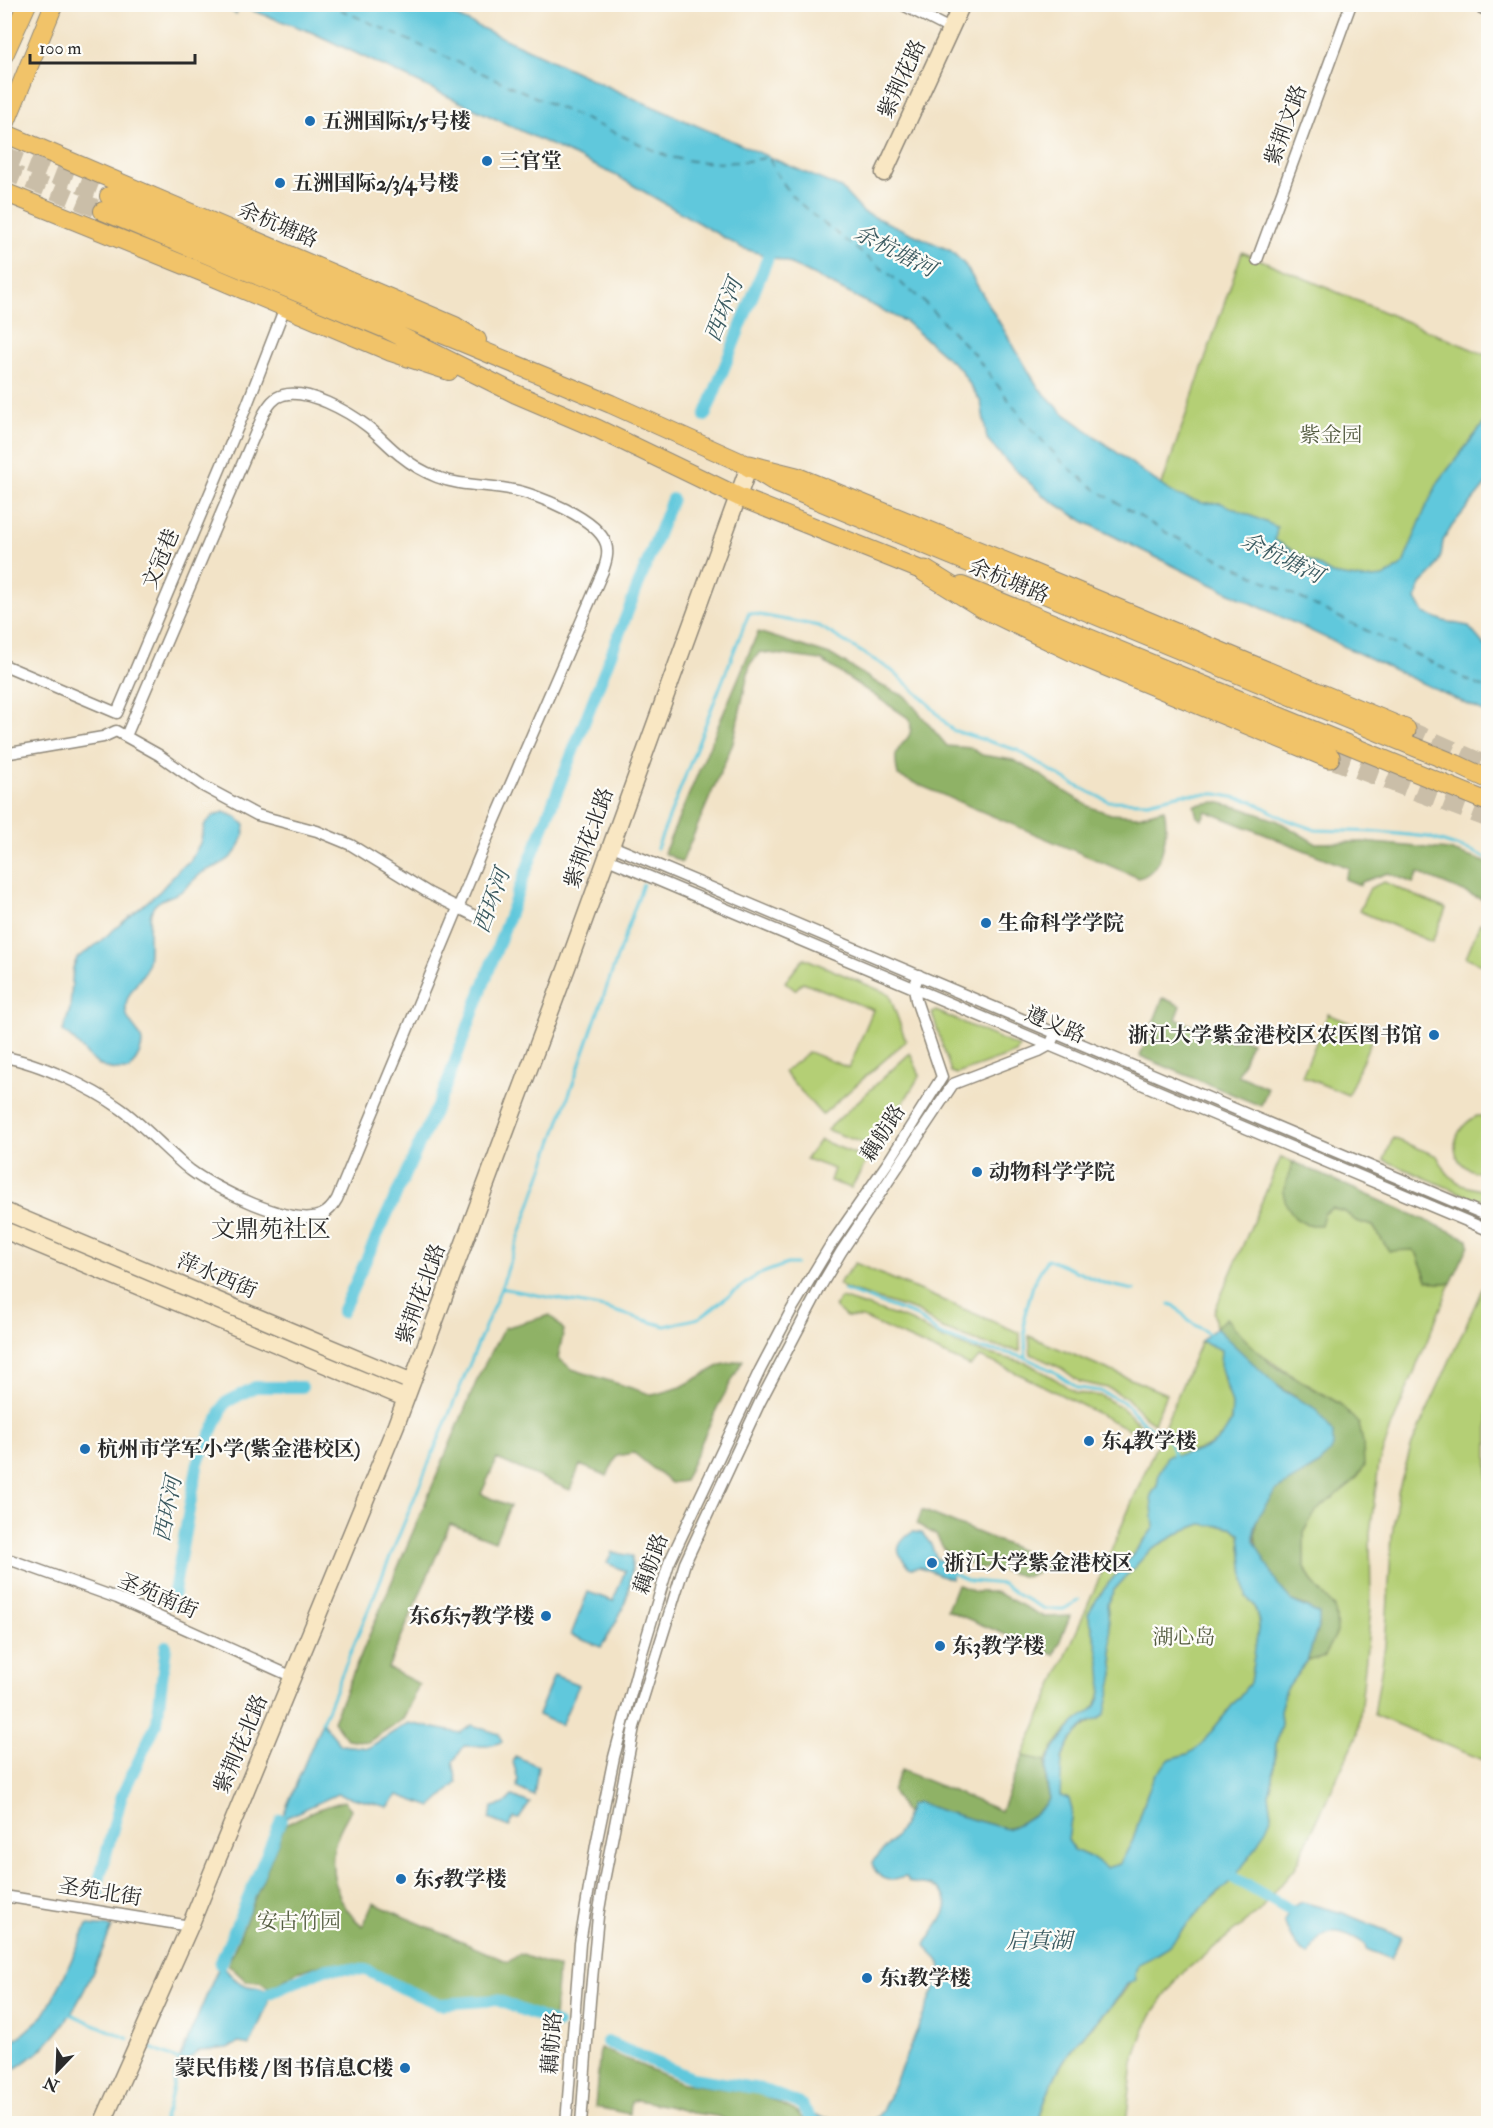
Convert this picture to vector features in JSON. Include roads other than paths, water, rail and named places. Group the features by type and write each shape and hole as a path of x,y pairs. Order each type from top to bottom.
{"highway":[{"path":"749,466 807,483 1405,730"},
{"path":"925,571 983,607 1084,656 1329,757"}],"main road":[{"path":"4,55 27,4"},
{"path":"4,127 54,4"},
{"name":"紫荆花路","path":"884,173 962,4"},
{"name":"余杭塘路","path":"4,133 454,326 527,370"},
{"name":"余杭塘路","path":"4,192 285,306 391,352 516,394"},
{"name":"余杭塘路","path":"1488,779 778,484 749,466 527,370 106,203 388,330 516,394 608,433 738,497 925,571 1488,802"},
{"name":"紫荆花北路","path":"102,2124 190,1926 412,1382 570,959 749,466"},
{"name":"萍水西街","path":"4,1211 412,1382"},
{"name":"萍水西街","path":"4,1230 405,1398"}],"street":[{"path":"901,4 950,29"},
{"name":"紫荆文路","path":"1257,260 1351,4"},
{"path":"1473,4 1488,11"},
{"name":"文冠巷","path":"4,665 117,713 245,410 285,306"},
{"path":"4,1057 21,1060 89,1089 120,1108 191,1171 240,1199 282,1213 320,1216 330,1209 337,1199 606,561 606,544 593,527 539,497 513,489 456,483 439,478 420,469 400,455 365,424 324,401 302,395 285,394 269,404 264,413 126,736"},
{"path":"4,754 103,737 116,731 159,755 202,786 256,815 317,831 351,845 429,893 475,916"},
{"name":"遵义路","path":"608,851 919,975 1488,1216"},
{"name":"遵义路","path":"608,851 914,987 1488,1230"},
{"path":"914,987 919,975"},
{"name":"藕舫路","path":"566,2124 580,1943 596,1845 617,1746 669,1563 755,1380 792,1310 830,1246 942,1077 916,1000 914,987"},
{"path":"1050,1044 1056,1032"},
{"name":"藕舫路","path":"581,2124 592,1980 604,1881 634,1727 685,1563 760,1402 822,1284 840,1252 953,1084 1016,1061 1050,1044"},
{"name":"圣苑南街","path":"4,1560 11,1560 117,1598 293,1677"},
{"name":"圣苑北街","path":"4,1896 190,1926"}],"water":[{"name":"余杭塘河","path":"221,5 432,5 626,95 841,188 863,212 951,251 965,265 1038,387 1062,412 1168,490 1202,503 1221,503 1277,527 1275,540 1332,574 1363,579 1384,577 1403,564 1439,481 1488,418 1488,482 1452,526 1443,541 1441,556 1433,572 1421,584 1416,599 1424,613 1444,621 1468,626 1488,648 1488,714 1198,578 1083,521 1045,497 1009,464 987,439 981,402 960,369 906,322 787,262 742,248 617,176 311,32 240,6 236,14"},
{"path":"224,812 236,817 245,825 238,849 225,862 203,872 182,891 154,906 149,925 147,967 130,993 126,1005 127,1014 141,1039 142,1047 129,1070 105,1068 91,1059 63,1031 70,1009 73,968 77,958 160,891 180,868 190,861 200,843 205,824 213,816"},
{"name":"启真湖","path":"1216,1328 1284,1391 1313,1407 1333,1434 1333,1447 1320,1464 1276,1490 1254,1526 1254,1541 1279,1586 1292,1601 1319,1614 1319,1624 1307,1661 1286,1689 1280,1710 1281,1724 1269,1794 1272,1815 1266,1828 1255,1849 1234,1878 1203,1907 1168,1947 1138,1964 1135,1973 1136,1981 1127,1984 1115,2001 1073,2047 1052,2084 1038,2123 812,2123 817,2116 857,2122 865,2122 877,2117 887,2101 940,1976 939,1961 925,1945 944,1915 946,1900 942,1893 932,1886 909,1882 906,1877 892,1880 884,1878 876,1871 872,1862 897,1835 910,1805 917,1802 1007,1829 1025,1820 1041,1809 1050,1799 1046,1773 1052,1751 1071,1727 1094,1709 1098,1703 1102,1680 1101,1669 1088,1614 1103,1591 1154,1527 1151,1495 1157,1486 1159,1474 1167,1456 1195,1452 1210,1446 1221,1438 1231,1422 1232,1404 1220,1365 1221,1350 1201,1341","holes":["1201,1524 1231,1527 1240,1534 1246,1597 1254,1605 1259,1622 1250,1683 1200,1746 1188,1754 1170,1759 1155,1775 1133,1840 1120,1864 1106,1868 1074,1850 1068,1840 1072,1810 1069,1799 1060,1796 1062,1758 1071,1740 1087,1723 1099,1719 1105,1713 1114,1674 1107,1604 1114,1590 1151,1549"]},
{"path":"912,1532 922,1533 930,1543 937,1559 954,1565 951,1579 920,1567 911,1568 901,1558 899,1545"},
{"path":"612,1552 632,1556 632,1569 628,1593 620,1615 601,1647 571,1635 588,1592 613,1601 625,1571 607,1563"},
{"path":"554,1675 579,1685 561,1725 538,1715"},
{"path":"322,1722 341,1745 368,1748 408,1723 460,1733 472,1725 499,1734 502,1742 488,1746 464,1746 453,1762 457,1783 431,1807 398,1795 388,1807 337,1794 281,1820"},
{"path":"515,1756 538,1766 534,1796 517,1788 518,1779 513,1762"},
{"path":"512,1796 530,1803 519,1819 514,1818 509,1827 489,1819 493,1807 504,1804"},
{"path":"1302,1902 1343,1913 1401,1937 1391,1959 1366,1949 1365,1944 1340,1932 1332,1932 1320,1938 1309,1955 1304,1952 1293,1941 1284,1921 1292,1907"},
{"path":"87,1925 112,1927 88,1984 55,2036 41,2050 5,2073 5,2045 18,2038 43,2016 62,1981"},
{"path":"220,1964 242,1984 262,1988 270,1993 269,2002 250,2045 239,2043 227,2048 200,2051 188,2060 179,2060"}],"waterway":[{"name":"西环河","path":"705,416 774,242"},
{"name":"西环河","path":"342,1312 444,1091 522,881 672,499"},
{"path":"657,848 749,613 819,626 891,670 925,700 952,730 1017,750 1073,784 1108,801 1148,802 1182,794 1217,794 1252,801 1285,819 1316,830 1379,832 1428,837 1472,851 1488,859"},
{"path":"322,1722 501,1288 643,884"},
{"path":"1026,1358 1024,1317 1034,1282 1047,1259 1106,1284 1134,1290"},
{"path":"501,1288 604,1308 665,1326 699,1318 757,1275 787,1264 796,1264"},
{"path":"844,1290 915,1315 940,1335 981,1349 1026,1358 1053,1371 1078,1388 1100,1391 1122,1401 1144,1423 1170,1442 1174,1455"},
{"path":"1170,1304 1175,1306 1189,1321 1209,1334"},
{"name":"西环河","path":"172,1602 198,1462 225,1403 255,1387 302,1387"},
{"path":"952,1573 970,1581 1003,1584 1045,1609 1064,1609 1079,1600"},
{"name":"西环河","path":"99,1895 97,1888 122,1795 157,1722 166,1646"},
{"path":"220,1964 281,1820"},
{"path":"1234,1878 1290,1910"},
{"path":"270,1993 327,1968 366,1970 440,2004 497,2000 557,2024"},
{"path":"68,2013 129,2039"},
{"path":"607,2042 692,2078 761,2089 801,2104 813,2122"},
{"path":"148,2047 179,2060 168,2109 161,2124"}],"tunnel":[{"path":"4,155 109,196"},
{"path":"4,170 103,211"},
{"path":"1405,730 1488,767"},
{"path":"1329,757 1488,817"}],"place":[{"name":"五洲国际1/5号楼","path":"310,121"},
{"name":"三官堂","path":"487,161"},
{"name":"五洲国际2/3/4号楼","path":"280,183"},
{"name":"生命科学学院","path":"986,923"},
{"name":"浙江大学紫金港校区农医图书馆","path":"1434,1035"},
{"name":"动物科学学院","path":"977,1172"},
{"name":"东4教学楼","path":"1089,1441"},
{"name":"杭州市学军小学(紫金港校区)","path":"85,1449"},
{"name":"浙江大学紫金港校区","path":"932,1563"},
{"name":"东6东7教学楼","path":"546,1616"},
{"name":"东3教学楼","path":"940,1646"},
{"name":"东5教学楼","path":"401,1879"},
{"name":"东1教学楼","path":"867,1978"},
{"name":"蒙民伟楼 / 图书信息C楼","path":"405,2068"}],"district":[{"name":"文鼎苑社区","path":"271,1229"}],"park label":[{"name":"紫金园","path":"1331,435"},
{"name":"湖心岛","path":"1184,1637"},
{"name":"安古竹园","path":"299,1921"}]}
